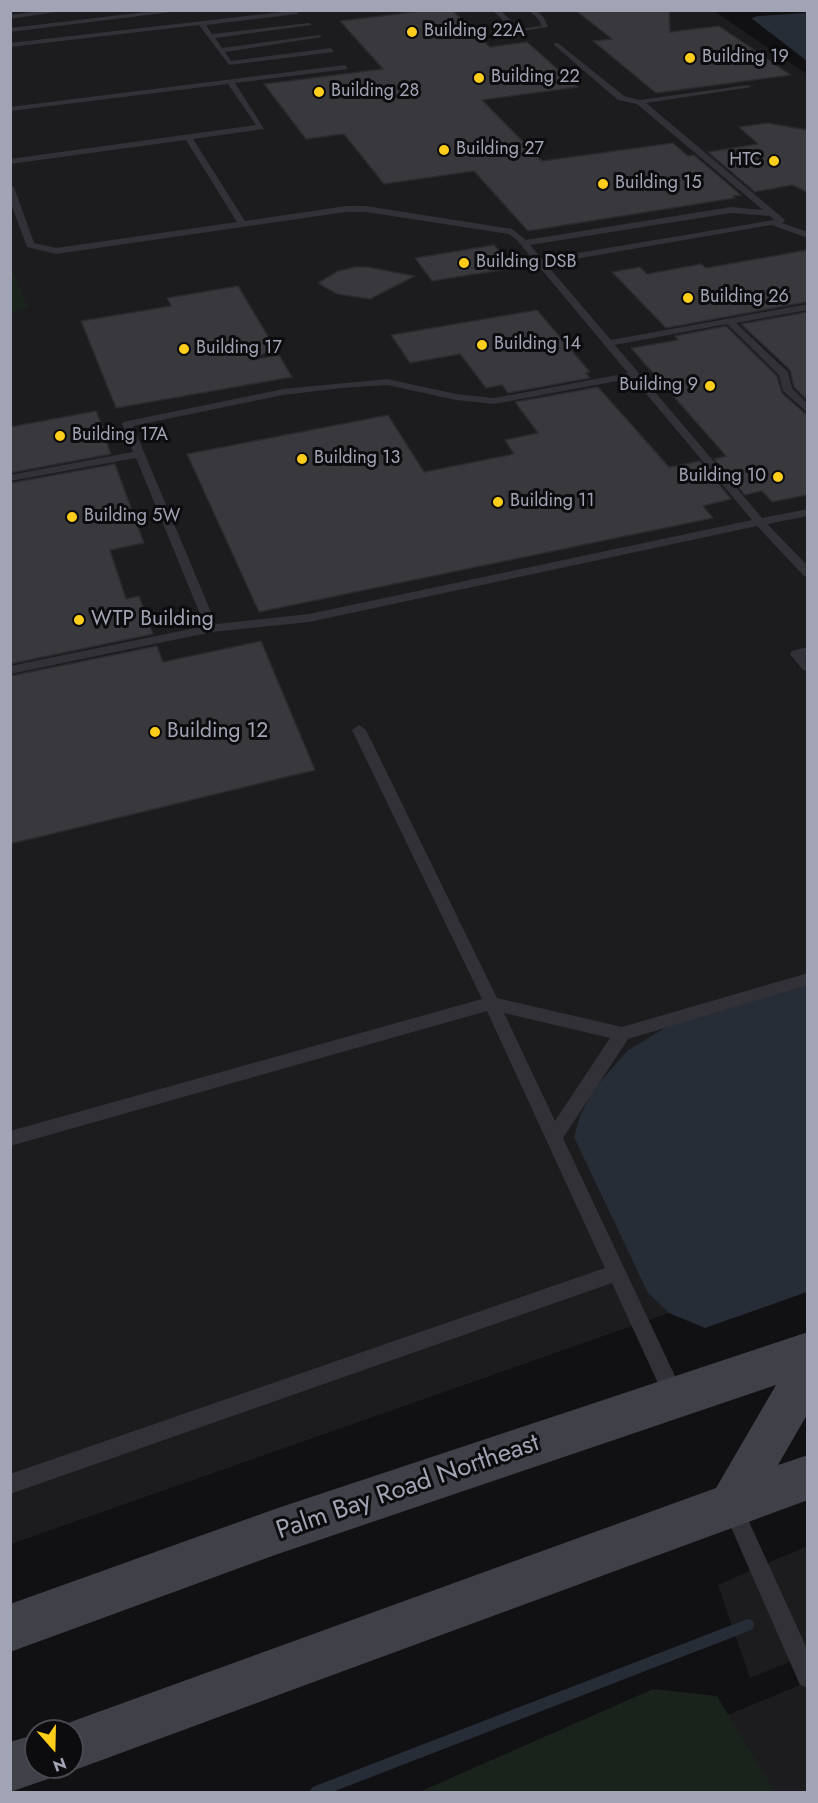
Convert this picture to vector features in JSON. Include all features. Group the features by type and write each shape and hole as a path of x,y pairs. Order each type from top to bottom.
{"main road":[{"name":"Palm Bay Road Northeast","path":"10,1628 275,1532 807,1353"},
{"path":"731,1506 807,1370"},
{"path":"84,1742 807,1477"}],"lane":[{"path":"10,17 66,10"},
{"path":"10,30 185,10"},
{"path":"10,45 306,10"},
{"path":"495,10 518,31 545,27 542,19 532,10"},
{"path":"10,109 345,67 297,11"},
{"path":"201,23 229,63 331,50"},
{"path":"210,36 309,25"},
{"path":"220,50 319,37"},
{"path":"556,44 621,98 640,102 748,87"},
{"path":"10,162 261,127 230,81"},
{"path":"640,102 772,218 807,236"},
{"path":"188,137 242,223"},
{"path":"10,187 30,245 56,251 242,223 366,208 512,232 524,243 760,523 807,573"},
{"path":"524,243 731,210 772,218"},
{"path":"540,262 772,218"},
{"path":"608,343 807,307"},
{"path":"729,321 784,374 787,389 807,410"},
{"path":"212,628 127,424 283,392 387,382 456,397 494,400 635,375"},
{"path":"10,478 140,454"},
{"path":"10,670 212,628 309,618 807,512"},
{"path":"807,651 796,654 807,667"},
{"path":"359,730 491,1003 675,1398"},
{"path":"10,1139 491,1003 622,1034 807,979"},
{"path":"554,1137 622,1034"},
{"path":"10,1484 617,1273"},
{"path":"731,1506 807,1677"}],"shaded area":[{"path":"10,11 714,11 808,75 807,983 648,1293 669,1313 11,1544"},
{"path":"807,13 807,61 751,18 758,16"},
{"path":"10,267 28,307 11,314"},
{"path":"807,983 807,1292 705,1328 669,1313 648,1293 574,1137 580,1116 595,1088 627,1051 673,1023"},
{"path":"807,1546 807,1655 750,1678 718,1585"},
{"path":"807,1682 807,1792 543,1792"},
{"path":"653,1689 717,1696 775,1792 419,1792"}],"building":[{"path":"430,10 452,10 490,47 527,42 578,87 482,100 542,161 673,143 688,156 694,155 741,195 733,196 735,198 528,231 474,171 384,184 344,134 306,139 264,84 383,69 340,21"},
{"name":"Building 19","path":"575,10 669,10 670,32 719,26 791,75 656,93 593,41 612,39"},
{"name":"HTC","path":"768,123 807,130 807,192 792,185 755,192 708,152 758,144 739,127"},
{"name":"Building DSB","path":"494,245 514,268 432,281 415,258"},
{"path":"807,250 807,302 666,328 612,272 640,267 647,274 701,264 706,268"},
{"path":"356,267 415,276 370,299 337,294 318,283 338,271"},
{"name":"Building 17","path":"238,286 275,348 252,360 279,355 292,377 116,408 81,321 171,306 167,298"},
{"name":"Building 14","path":"537,310 590,372 586,373 590,378 508,393 502,385 486,388 460,354 410,363 391,335"},
{"path":"807,312 807,400 794,387 790,370 741,324"},
{"path":"726,326 777,376 782,393 807,415 807,495 772,502 762,491 745,495 714,459 726,456 631,348 678,340 675,336"},
{"name":"Building 11","path":"598,387 669,467 700,461 731,499 703,506 713,518 259,612 187,454 388,415 424,472 514,454 505,440 538,433 515,402"},
{"name":"Building 17A","path":"96,411 109,441 106,441 111,454 10,473 10,427"},
{"path":"115,464 144,543 110,550 126,599 139,596 153,634 10,664 10,483"},
{"name":"Building 12","path":"261,641 315,770 10,844 10,676 157,646 163,662"}],"waterway":[{"path":"316,1792 748,1625"}],"place":[{"name":"Building 22A","path":"412,32"},
{"name":"Building 19","path":"690,58"},
{"name":"Building 22","path":"479,78"},
{"name":"Building 28","path":"319,92"},
{"name":"Building 27","path":"444,150"},
{"name":"HTC","path":"774,161"},
{"name":"Building 15","path":"603,184"},
{"name":"Building DSB","path":"464,263"},
{"name":"Building 26","path":"688,298"},
{"name":"Building 14","path":"482,345"},
{"name":"Building 17","path":"184,349"},
{"name":"Building 9","path":"710,386"},
{"name":"Building 17A","path":"60,436"},
{"name":"Building 13","path":"302,459"},
{"name":"Building 10","path":"778,477"},
{"name":"Building 11","path":"498,502"},
{"name":"Building 5W","path":"72,517"},
{"name":"WTP Building","path":"79,620"},
{"name":"Building 12","path":"155,732"}]}
